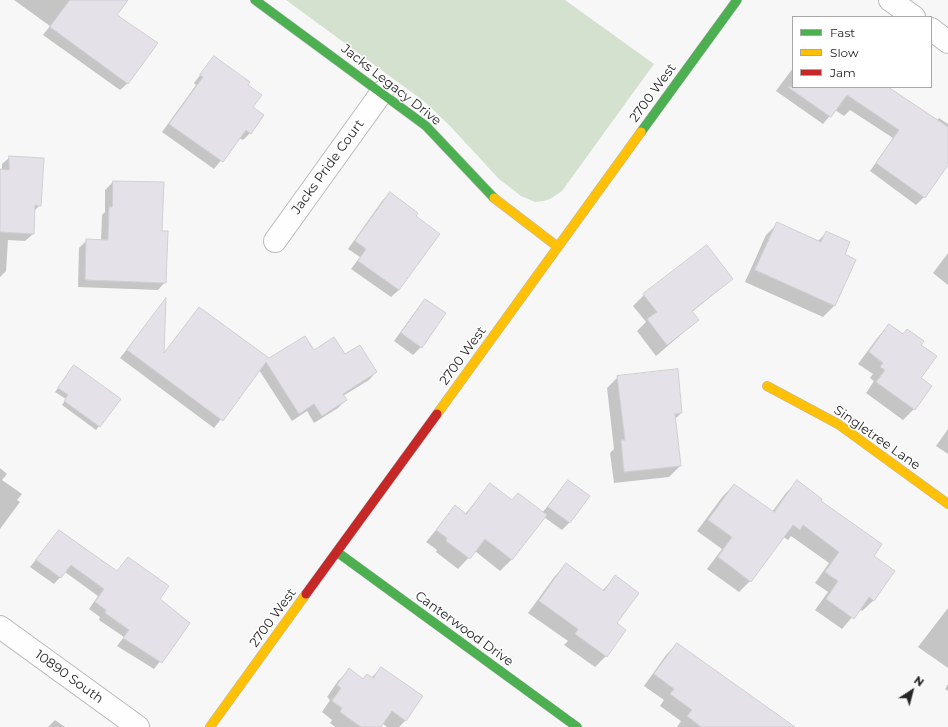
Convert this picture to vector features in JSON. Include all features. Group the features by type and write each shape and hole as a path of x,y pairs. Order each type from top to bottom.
{"street":[{"name":"Jacks Legacy Drive","path":"255,0 382,92 438,138 488,193 558,247"},
{"name":"2700 West","path":"210,727 737,0"},
{"path":"890,0 913,16"},
{"path":"932,30 948,42"},
{"name":"Jacks Pride Court","path":"275,241 382,92"},
{"name":"Singletree Lane","path":"767,386 838,424 948,504"},
{"name":"Canterwood Drive","path":"337,552 577,727"},
{"name":"10890 South","path":"0,627 138,727"}],"green space":[{"path":"286,0 565,0 654,64 562,191 550,199 535,202 521,196 499,179 450,126 425,102"}],"building":[{"path":"70,0 128,0 117,15 158,43 128,84 50,27"},
{"path":"214,56 250,82 248,85 262,95 253,107 264,115 251,134 246,130 223,162 169,124 203,77 200,75"},
{"path":"788,87 890,88 948,127 948,165 925,198 876,163 899,130 847,95 831,117"},
{"path":"9,156 44,158 41,206 35,205 34,234 0,232 0,169 9,170"},
{"path":"113,181 164,182 162,231 168,231 166,283 85,280 86,239 108,240 109,207 112,207"},
{"path":"390,192 418,213 416,216 440,234 399,290 358,261 366,249 355,241"},
{"path":"777,222 821,242 826,231 850,242 845,254 856,260 835,306 755,270"},
{"path":"707,245 733,279 692,311 699,320 667,345 647,319 657,312 643,294"},
{"path":"166,298 164,353 199,307 269,358 305,336 314,350 334,337 345,354 360,345 377,372 343,394 347,400 322,416 314,404 299,414 266,362 223,421 127,350"},
{"path":"425,299 446,313 422,348 401,333"},
{"path":"889,324 903,334 907,329 924,341 921,345 937,356 921,378 932,386 915,410 876,382 885,370 880,367 883,363 869,352"},
{"path":"74,365 121,399 100,427 64,401 68,395 58,388"},
{"path":"678,369 682,413 675,414 681,466 624,472 621,440 625,440 617,376"},
{"path":"568,480 590,496 570,523 548,507"},
{"path":"797,480 822,499 821,501 882,544 874,556 895,571 874,601 869,597 854,619 826,599 838,581 825,572 839,552 803,525 800,530 793,525 751,582 718,557 732,537 708,520 734,484 774,512"},
{"path":"490,483 512,500 518,493 547,515 512,560 485,539 470,559 446,541 447,538 436,530 455,505 466,514"},
{"path":"59,530 117,571 128,557 169,586 160,599 190,623 162,663 123,638 129,630 105,613 106,610 95,602 104,589 71,565 61,578 36,560"},
{"path":"566,563 604,591 615,575 639,593 617,623 626,630 607,657 575,634 578,629 539,601"},
{"path":"677,643 795,727 701,727 687,716 692,710 670,694 674,689 654,674"},
{"path":"381,667 423,696 406,721 392,711 381,727 361,727 340,712 342,708 332,701 341,688 337,685 349,668 363,679 367,674 373,678"}],"traffic: fast":[{"path":"255,0 426,126 494,198"},
{"path":"641,132 737,0"},
{"path":"337,552 577,727"}],"traffic: slow":[{"path":"437,414 641,132"},
{"path":"494,198 558,247"},
{"path":"767,386 838,424 948,504"},
{"path":"210,727 306,594"}],"traffic: jam":[{"path":"306,594 437,414"}]}
